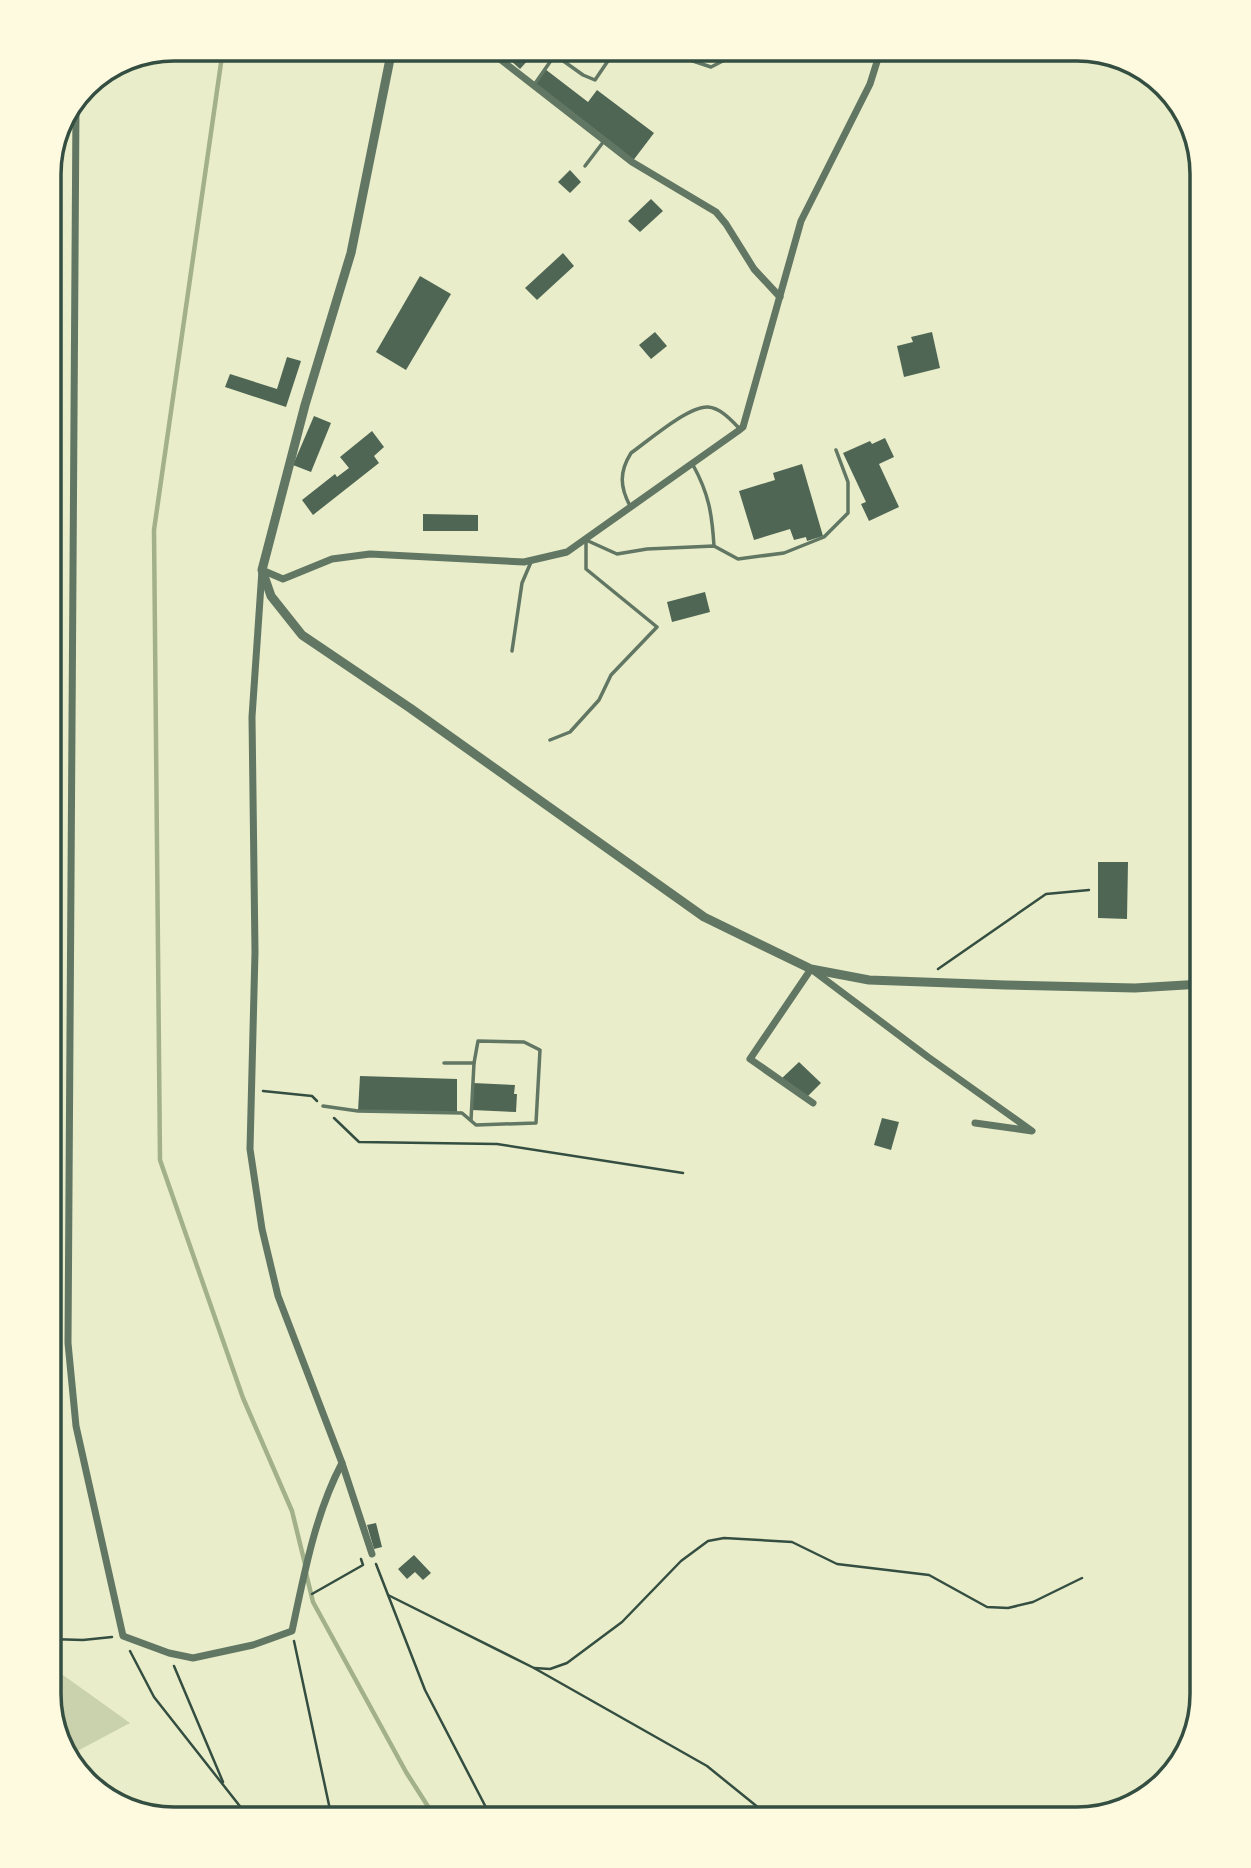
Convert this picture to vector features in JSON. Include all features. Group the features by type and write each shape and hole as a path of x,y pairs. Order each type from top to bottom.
{"street":[{"path":"372,1554 342,1463 278,1296 262,1229 250,1149 255,938 252,716 262,570 306,405 351,253 389,61"},
{"path":"506,61 533,86 632,162 716,212 754,269 780,297"},
{"path":"262,570 283,579 332,559 370,554 524,562 567,552 741,429 802,222 870,84 877,61"},
{"path":"76,119 68,1343 76,1426 123,1636 169,1653 193,1658 253,1645 292,1631 321,1515 331,1484 342,1463"},
{"path":"262,570 271,596 302,635 410,708 704,917 811,969 1031,1131 975,1123"},
{"path":"811,969 869,980 1135,988 1190,985"},
{"path":"811,969 750,1059 813,1103"}],"lane":[{"path":"533,86 551,61"},
{"path":"563,61 595,80 608,61"},
{"path":"693,61 711,67 723,61"},
{"path":"585,166 604,141"},
{"path":"631,508 622,491 621,478 625,462 631,453 692,410 708,407 721,412 741,429"},
{"path":"550,740 570,732 599,700 611,675 657,627 586,569 586,540 617,554 713,546 738,559 785,553 824,537 848,513 848,482 836,450"},
{"path":"692,464 704,485 711,508 713,546"},
{"path":"512,652 522,583 532,561"},
{"path":"323,1106 358,1111 462,1113 471,1121 476,1125 536,1123 540,1050 524,1042 478,1041 471,1121"},
{"path":"444,1063 474,1063"}],"path":[{"path":"920,982 1046,894 1089,890"},
{"path":"252,1089 312,1096 359,1142 497,1144 683,1173"},
{"path":"534,1668 550,1669 567,1663 622,1622 690,1555 708,1541 724,1538 792,1542 837,1564 929,1575 987,1607 1009,1608 1033,1602 1082,1578"},
{"path":"318,1591 363,1565 360,1560 372,1554 425,1690 486,1807"},
{"path":"388,1595 534,1668 707,1766 758,1807"},
{"path":"292,1631 329,1807"},
{"path":"61,1639 123,1636 154,1697 241,1807"},
{"path":"169,1653 225,1786"}],"green space":[{"path":"61,1674 130,1723 77,1751 62,1709"}],"building":[{"path":"511,61 527,61 520,69"},
{"path":"545,69 588,102 597,90 654,133 632,162 533,87"},
{"path":"570,170 581,182 570,193 558,182"},
{"path":"651,199 663,211 640,232 628,221"},
{"path":"563,253 574,266 537,300 525,288"},
{"path":"420,276 451,294 406,370 376,352"},
{"path":"655,332 667,346 651,359 639,345"},
{"path":"932,332 940,368 904,377 897,346 913,342 911,337"},
{"path":"287,357 301,361 286,407 225,387 230,374 277,389"},
{"path":"314,416 331,423 311,472 293,465"},
{"path":"372,431 384,447 374,456 379,463 313,515 302,500 335,474 337,477 349,468 340,457"},
{"path":"885,438 894,457 879,464 899,507 869,521 861,504 866,502 843,453 870,441 872,444"},
{"path":"802,464 823,536 807,541 806,537 794,540 790,529 754,540 739,491 775,480 773,473"},
{"path":"423,514 478,515 478,531 423,531"},
{"path":"705,592 710,612 672,622 667,602"},
{"path":"1098,862 1128,862 1127,919 1098,918"},
{"path":"799,1062 821,1083 806,1098 780,1080"},
{"path":"360,1076 457,1079 457,1113 358,1111"},
{"path":"473,1083 515,1085 516,1112 472,1110"},
{"path":"882,1118 899,1122 891,1150 874,1145"},
{"path":"376,1523 382,1547 374,1549 367,1525"},
{"path":"414,1555 431,1573 423,1580 415,1572 407,1579 398,1569"}],"waterway":[{"path":"221,61 154,530 160,1160 243,1398 292,1511 305,1564"},
{"path":"306,1573 313,1602 406,1772 428,1807"}]}
